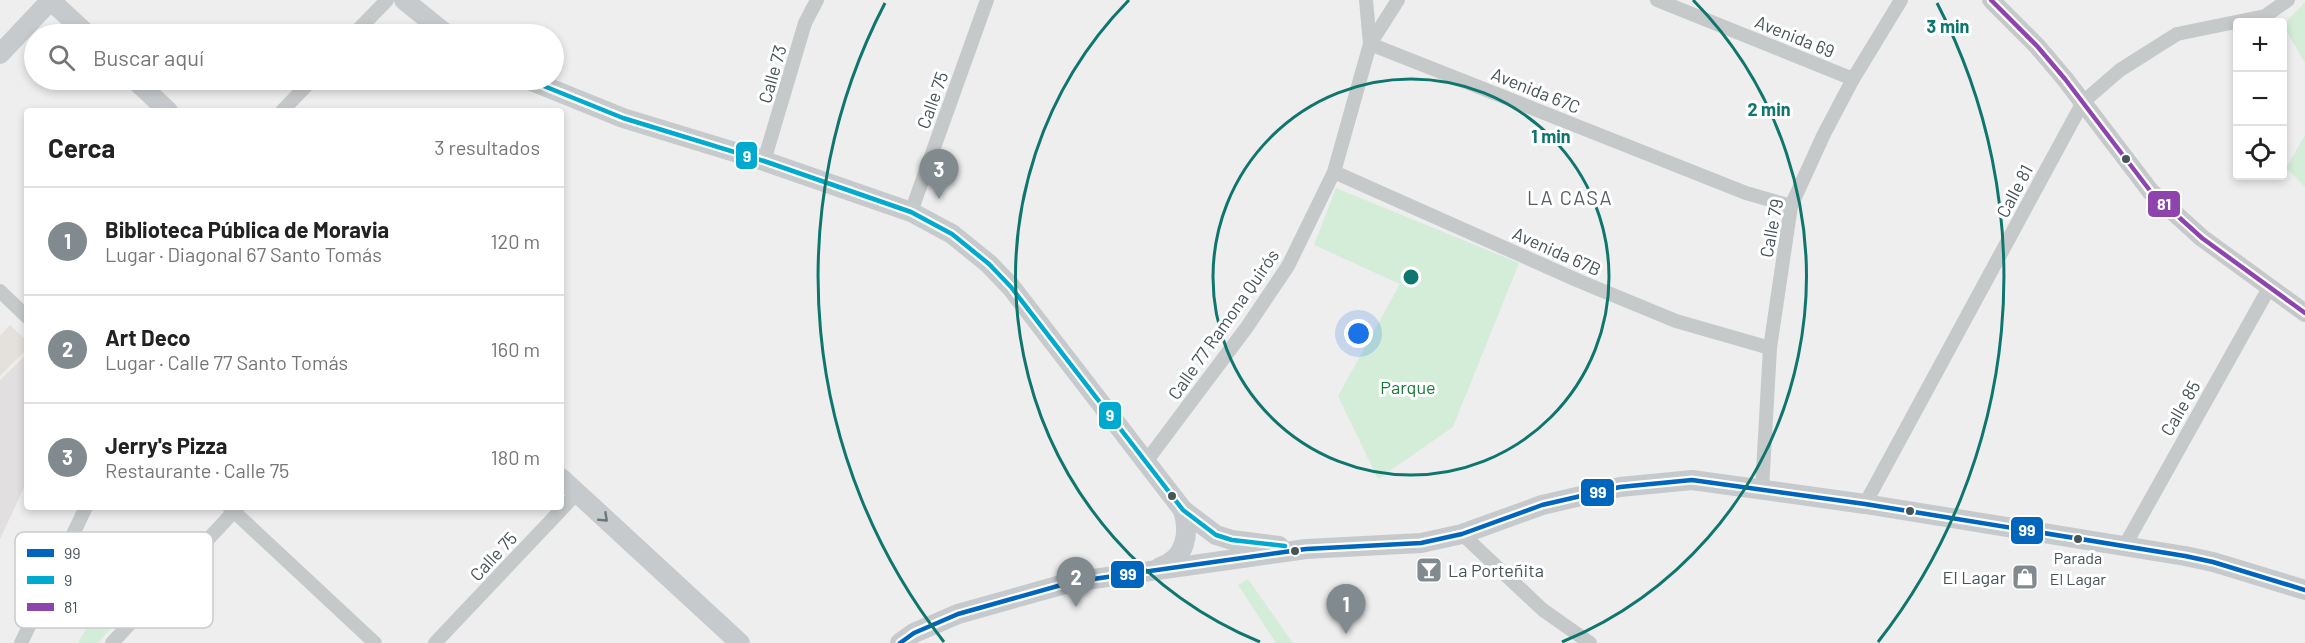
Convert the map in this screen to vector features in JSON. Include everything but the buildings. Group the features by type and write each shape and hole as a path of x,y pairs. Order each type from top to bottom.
{"main road":[{"path":"28,24 50,0 76,24"},
{"path":"404,0 434,24"},
{"path":"0,54 24,28"},
{"path":"146,90 165,108"},
{"path":"554,90 623,118 764,161 911,212 951,234 996,272 1011,288 1183,510 1216,535 1306,549"},
{"path":"900,643 914,633 968,611 1072,582 1151,569 1306,549 1421,543 1462,534 1542,505 1620,487 1692,480 1865,504 2213,562 2305,590"},
{"path":"564,481 740,643"},
{"path":"1151,569 1166,565 1178,555 1186,541 1187,526 1183,510"}],"street":[{"path":"364,24 387,0"},
{"name":"Calle 73","path":"764,161 805,23 817,0"},
{"name":"Calle 75","path":"911,212 987,0"},
{"path":"1366,0 1370,44"},
{"name":"Calle 77 Ramona Quirós","path":"1145,463 1247,327 1288,266 1334,172 1370,44 1398,0"},
{"name":"Avenida 69","path":"1657,0 1853,79"},
{"name":"Calle 79","path":"1762,489 1770,348 1791,206 1824,134 1853,79 1901,0"},
{"path":"1991,0 2037,46 2151,192 2202,238 2305,313"},
{"name":"Calle 81","path":"1865,504 2083,102 2120,70 2177,34 2265,16 2287,1"},
{"name":"Avenida 67C","path":"1370,44 1746,193 1791,206"},
{"path":"285,108 302,90"},
{"name":"Avenida 67B","path":"1334,172 1579,281 1676,321 1770,348"},
{"name":"Calle 85","path":"2124,547 2269,288"},
{"path":"0,291 24,314"},
{"name":"Calle 75","path":"564,507 577,493"},
{"path":"74,532 85,510"},
{"path":"212,532 232,510"},
{"path":"236,510 375,643"},
{"name":"Calle 75","path":"435,643 561,510"},
{"path":"1462,534 1543,610 1590,643"},
{"path":"21,643 28,628"},
{"path":"112,643 126,628"}],"shaded area":[{"path":"10,325 24,338 24,352 0,376 0,336"},
{"path":"24,357 24,487 0,539 0,380"}],"green space":[{"path":"2305,2 2305,63 2287,32 2287,21"},
{"path":"2305,135 2305,187 2287,166"},
{"name":"Parque","path":"1336,188 1519,263 1453,427 1378,479 1338,396 1400,284 1314,245"},
{"path":"1248,579 1293,643 1276,643 1238,585"},
{"path":"86,628 111,628 98,643 78,643"}],"transit line":[{"name":"81","path":"1991,0 2037,46 2065,79 2151,192 2202,238 2305,313"},
{"name":"9","path":"554,90 623,118 764,161 911,212 952,234 989,264 1011,287 1183,510 1216,535 1232,540 1285,546"},
{"name":"99","path":"900,643 914,633 958,614 1072,582 1306,549 1421,543 1462,534 1542,505 1620,487 1692,480 1865,504 2185,556 2213,562 2305,590"}],"place":[{"name":"Jerry's Pizza","path":"939,199"},
{"name":"Parada El Lagar","path":"2078,539"},
{"name":"La Porteñita","path":"1429,570"},
{"name":"El Lagar","path":"2025,577"},
{"name":"Art Deco","path":"1076,607"},
{"name":"Biblioteca Pública de Moravia","path":"1346,634"}],"district":[{"name":"LA CASA","path":"1570,197"}]}
